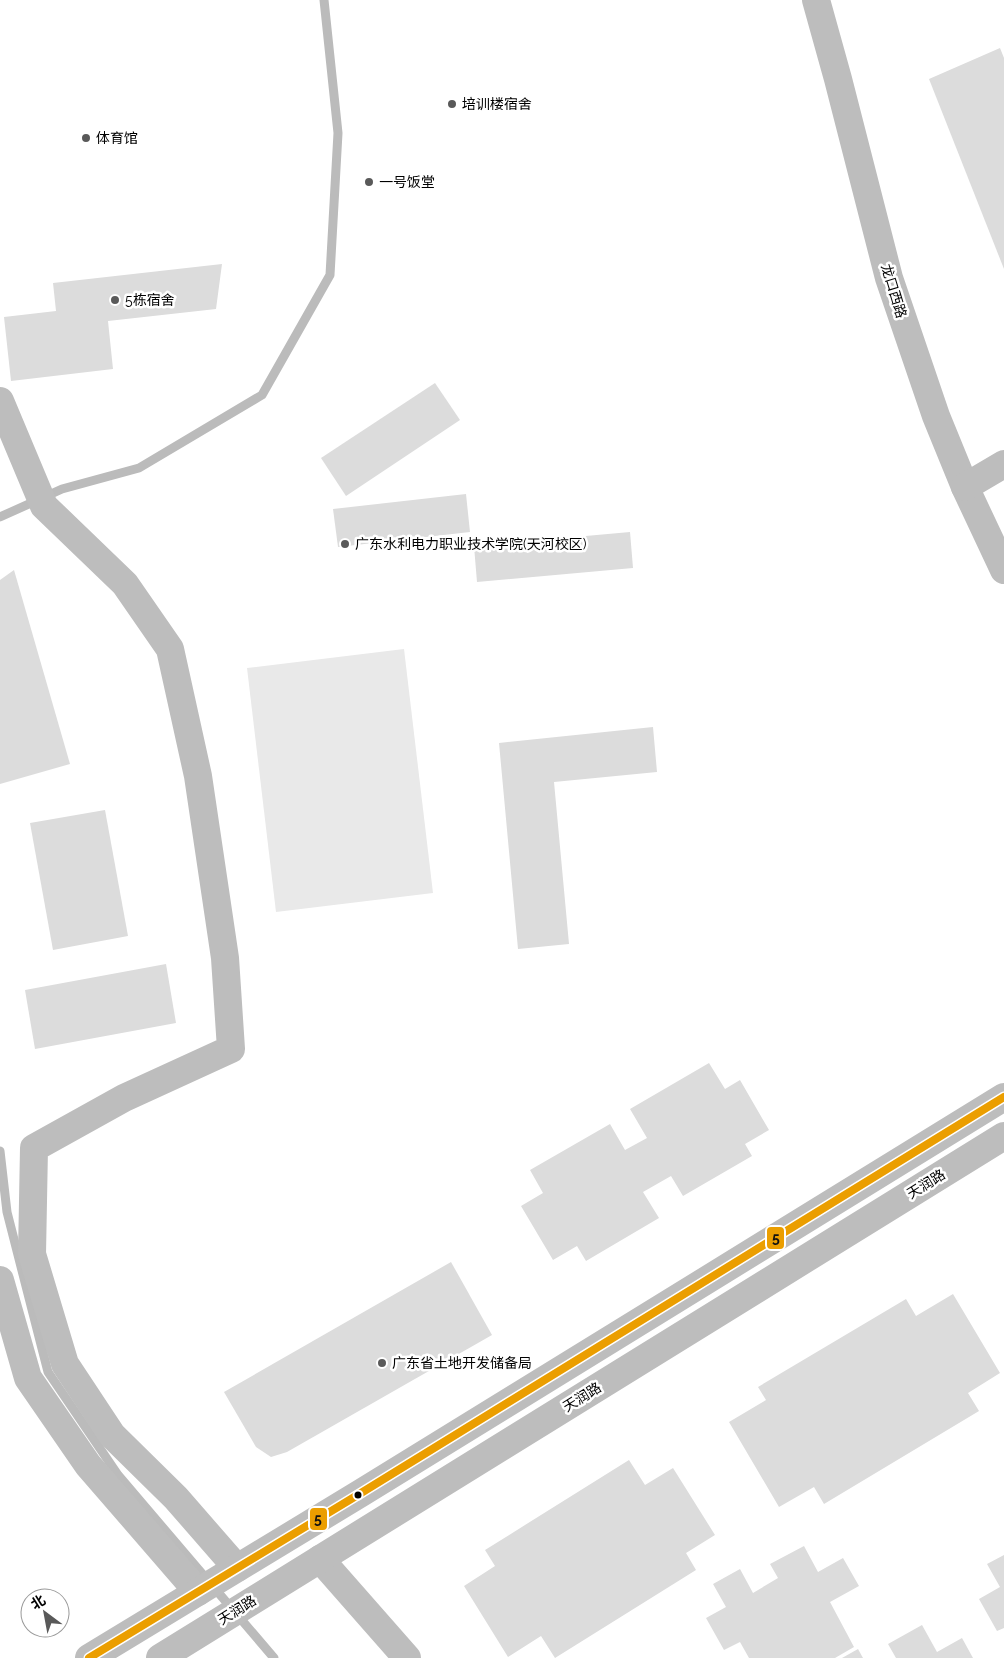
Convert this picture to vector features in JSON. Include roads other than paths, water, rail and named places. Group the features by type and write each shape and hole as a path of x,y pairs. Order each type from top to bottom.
{"street":[{"name":"龙口西路","path":"816,0 889,278 936,416 965,487 1004,570"},
{"path":"0,402 44,506 125,584 170,649 198,776 225,958 231,1049 124,1098 34,1148 32,1254 65,1364 112,1435 176,1498 230,1572"},
{"path":"965,487 1004,464"},
{"path":"89,1658 1004,1097"},
{"name":"天润路","path":"160,1658 1004,1136"},
{"path":"0,1280 28,1378 88,1465 198,1592"},
{"path":"320,1559 407,1658"}],"waterway":[{"path":"0,517 62,489 139,468 262,395 330,275 338,133 324,0"},
{"path":"0,1151 7,1212 48,1372 118,1475 274,1658"}],"place":[{"name":"培训楼宿舍","path":"452,104"},
{"name":"体育馆","path":"86,138"},
{"name":"一号饭堂","path":"369,182"},
{"name":"5栋宿舍","path":"115,300"},
{"name":"广东水利电力职业技术学院(天河校区)","path":"345,544"},
{"name":"广东省土地开发储备局","path":"382,1363"}]}
